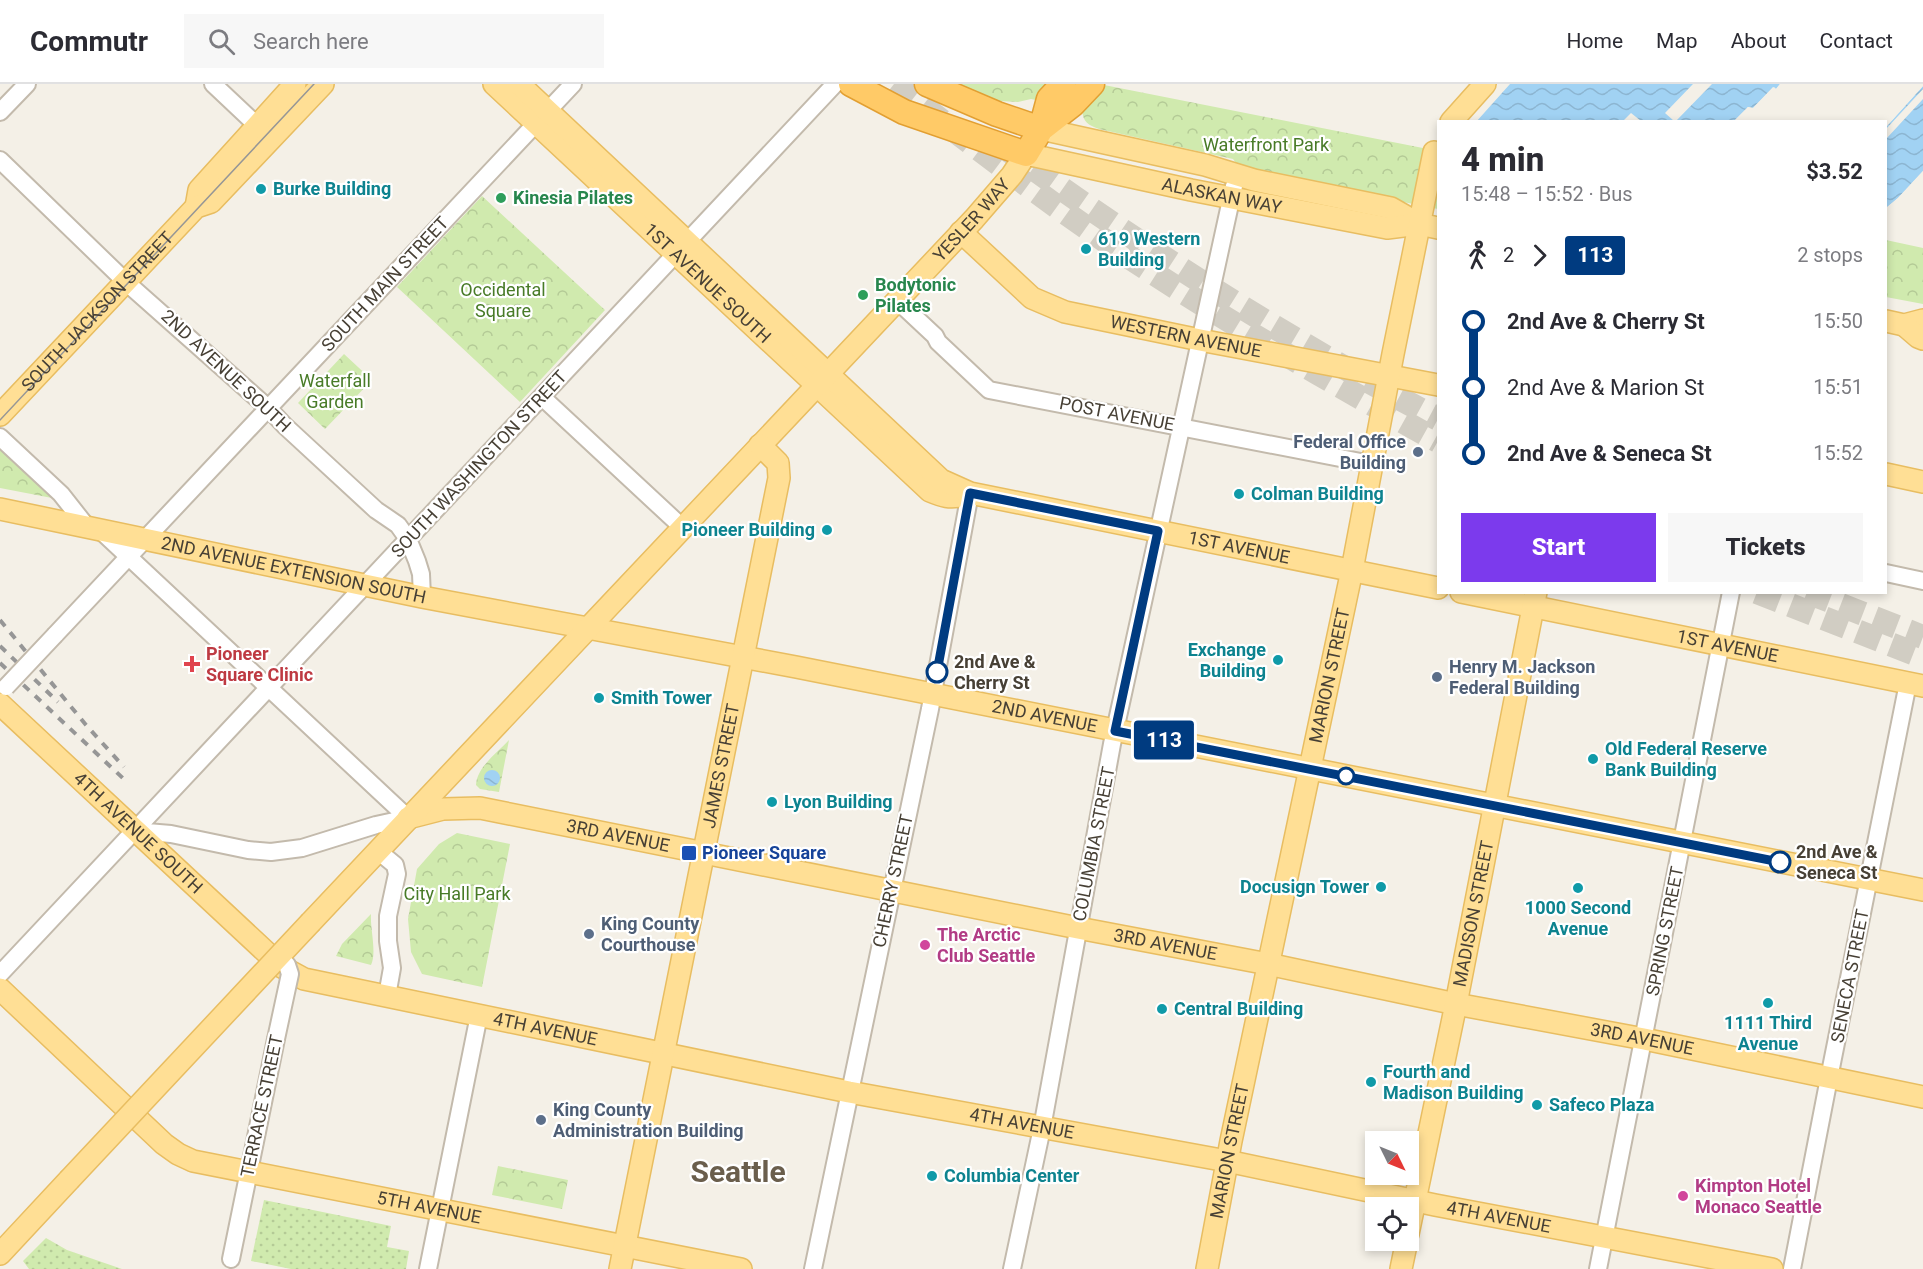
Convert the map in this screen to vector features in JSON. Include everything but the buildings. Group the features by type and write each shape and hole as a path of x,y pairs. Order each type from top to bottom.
{"highway":[{"path":"851,84 904,112 1026,154 1041,129 1049,99 1063,84"},
{"path":"927,84 997,114 1041,129"},
{"path":"1041,129 1073,104 1092,84"}],"main road":[{"name":"SOUTH JACKSON STREET","path":"0,415 196,207 211,202 264,132 295,84"},
{"name":"SOUTH JACKSON STREET","path":"264,132 323,84"},
{"name":"1ST AVENUE SOUTH","path":"494,84 542,117 822,380"},
{"name":"1ST AVENUE SOUTH","path":"519,84 542,117"},
{"path":"1453,120 1485,84"},
{"name":"ALASKAN WAY","path":"1041,129 1391,208 1429,226"},
{"name":"MARION STREET","path":"1207,1269 1227,1161 1352,570 1389,375 1429,226 1434,152"},
{"name":"ALASKAN WAY","path":"1026,154 1387,228 1429,226"},
{"name":"YESLER WAY","path":"0,1254 961,232 1012,175 1026,154"},
{"name":"WESTERN AVENUE","path":"961,232 1032,298 1065,312 1437,385"},
{"path":"1904,322 1918,337 1923,339"},
{"name":"1ST AVENUE","path":"822,380 941,480 970,493 1437,588"},
{"name":"JAMES STREET","path":"620,1269 779,478 778,463 760,445"},
{"path":"1887,474 1923,482"},
{"name":"2ND AVENUE EXTENSION SOUTH","path":"0,509 422,597 589,628"},
{"name":"1ST AVENUE","path":"1480,594 1535,600 1721,645 1916,685"},
{"name":"MADISON STREET","path":"1416,1197 1535,600"},
{"name":"2ND AVENUE","path":"589,628 1923,890"},
{"name":"4TH AVENUE SOUTH","path":"2,695 135,831 277,959"},
{"name":"3RD AVENUE","path":"408,818 443,809 480,808 1268,964 1456,1004 1644,1039 1923,1097"},
{"name":"4TH AVENUE","path":"277,959 289,972 304,979 849,1092 1227,1161 1401,1197"},
{"name":"5TH AVENUE","path":"0,989 171,1150 186,1158 202,1164 741,1269"},
{"name":"4TH AVENUE","path":"1419,1201 1772,1269"},
{"path":"1401,1269 1405,1251"},
{"path":"0,1264 7,1269"}],"street":[{"path":"0,112 27,84"},
{"path":"213,84 264,132"},
{"name":"SOUTH MAIN STREET","path":"2,695 55,635 573,84"},
{"name":"SOUTH WASHINGTON STREET","path":"0,974 835,84"},
{"name":"2ND AVENUE SOUTH","path":"0,160 126,281 268,408 376,510 398,525 408,539 422,574 422,597"},
{"name":"COLUMBIA STREET","path":"1012,1269 1042,1128 1115,731 1237,175"},
{"name":"POST AVENUE","path":"894,303 904,307 989,390 1371,464"},
{"path":"542,397 683,528"},
{"path":"0,437 94,528 129,556 408,818"},
{"name":"CHERRY STREET","path":"813,1269 932,695 970,493"},
{"path":"1887,573 1923,581"},
{"name":"SPRING STREET","path":"1598,1269 1731,594"},
{"name":"SENECA STREET","path":"1792,1269 1869,880 1916,685"},
{"path":"135,831 171,834 248,850 271,852 302,848 376,825 408,818"},
{"path":"378,850 395,865 397,874 388,916 388,941 392,968 387,996"},
{"name":"TERRACE STREET","path":"231,1259 290,974 287,965 277,959"},
{"path":"428,1269 479,1015"}],"green space":[{"name":"Waterfront Park","path":"950,84 1099,84 1437,151 1437,209 1265,174 1239,167 1233,159 1099,129 1087,122 1082,110 1031,99 1018,102 999,101"},
{"name":"Occidental Square","path":"482,196 605,310 520,402 397,287"},
{"path":"1887,240 1923,248 1923,304 1887,297"},
{"name":"Waterfall Garden","path":"344,354 372,380 325,429 298,403"},
{"path":"0,449 53,497 0,488"},
{"path":"509,740 499,792 480,789 476,785 480,772"},
{"name":"City Hall Park","path":"457,833 510,844 482,987 422,974 411,952 408,919 417,869 439,844"},
{"name":"City Hall Park","path":"371,914 373,960 371,965 336,956 342,944"},
{"path":"498,1166 568,1180 562,1209 492,1195"},
{"path":"264,1200 391,1226 387,1247 409,1251 406,1269 291,1269 251,1261"},
{"path":"46,1238 67,1250 122,1269 29,1269 23,1261"}],"water":[{"path":"1510,84 1780,84 1776,89 1773,87 1753,108 1748,107 1735,120 1640,120 1631,113 1624,120 1478,120"},
{"path":"1923,86 1923,171 1887,207 1887,126"},
{"path":"489,770 495,770 500,778 498,784 489,786 484,781 484,775"}],"pier":[{"path":"1693,84 1712,84 1677,120 1673,120 1665,113"},
{"path":"1783,84 1755,110 1749,111 1741,120 1735,120 1748,107 1753,108 1774,87 1776,89"},
{"path":"1921,84 1923,84 1887,126 1887,121"},
{"path":"1923,89 1923,99 1887,138 1887,128"},
{"path":"1923,171 1923,175 1887,210 1887,207"}],"tunnel":[{"path":"894,84 1030,187 1153,273 1274,347 1437,440"},
{"path":"1004,147 1108,221 1216,291 1326,357 1437,418"},
{"path":"1762,594 1923,657"},
{"path":"1812,594 1923,637"}],"tram line":[{"path":"0,420 314,84"}],"railway":[{"path":"0,620 86,725 124,767"},
{"path":"0,646 58,702"},
{"path":"0,663 127,782"}],"bus line":[{"name":"113","path":"937,672 970,493 1158,531 1115,731 1780,862"}],"place":[{"name":"Burke Building","path":"261,189"},
{"name":"Kinesia Pilates","path":"501,198"},
{"name":"619 Western Building","path":"1086,249"},
{"name":"Bodytonic Pilates","path":"863,295"},
{"name":"Federal Office Building","path":"1418,452"},
{"name":"Colman Building","path":"1239,494"},
{"name":"Pioneer Building","path":"827,530"},
{"name":"Exchange Building","path":"1278,660"},
{"name":"Pioneer Square Clinic","path":"192,664"},
{"name":"2nd Ave & Cherry St","path":"937,672"},
{"name":"Henry M. Jackson Federal Building","path":"1437,677"},
{"name":"Smith Tower","path":"599,698"},
{"name":"Old Federal Reserve Bank Building","path":"1593,759"},
{"name":"Lyon Building","path":"772,802"},
{"name":"Pioneer Square","path":"689,853"},
{"name":"2nd Ave & Seneca St","path":"1780,862"},
{"name":"Docusign Tower","path":"1381,887"},
{"name":"1000 Second Avenue","path":"1578,888"},
{"name":"King County Courthouse","path":"589,934"},
{"name":"The Arctic Club Seattle","path":"925,945"},
{"name":"1111 Third Avenue","path":"1768,1003"},
{"name":"Central Building","path":"1162,1009"},
{"name":"Fourth and Madison Building","path":"1371,1082"},
{"name":"Safeco Plaza","path":"1537,1105"},
{"name":"King County Administration Building","path":"541,1120"},
{"name":"Columbia Center","path":"932,1176"},
{"name":"Kimpton Hotel Monaco Seattle","path":"1683,1196"}],"district":[{"name":"Seattle","path":"738,1172"}]}
